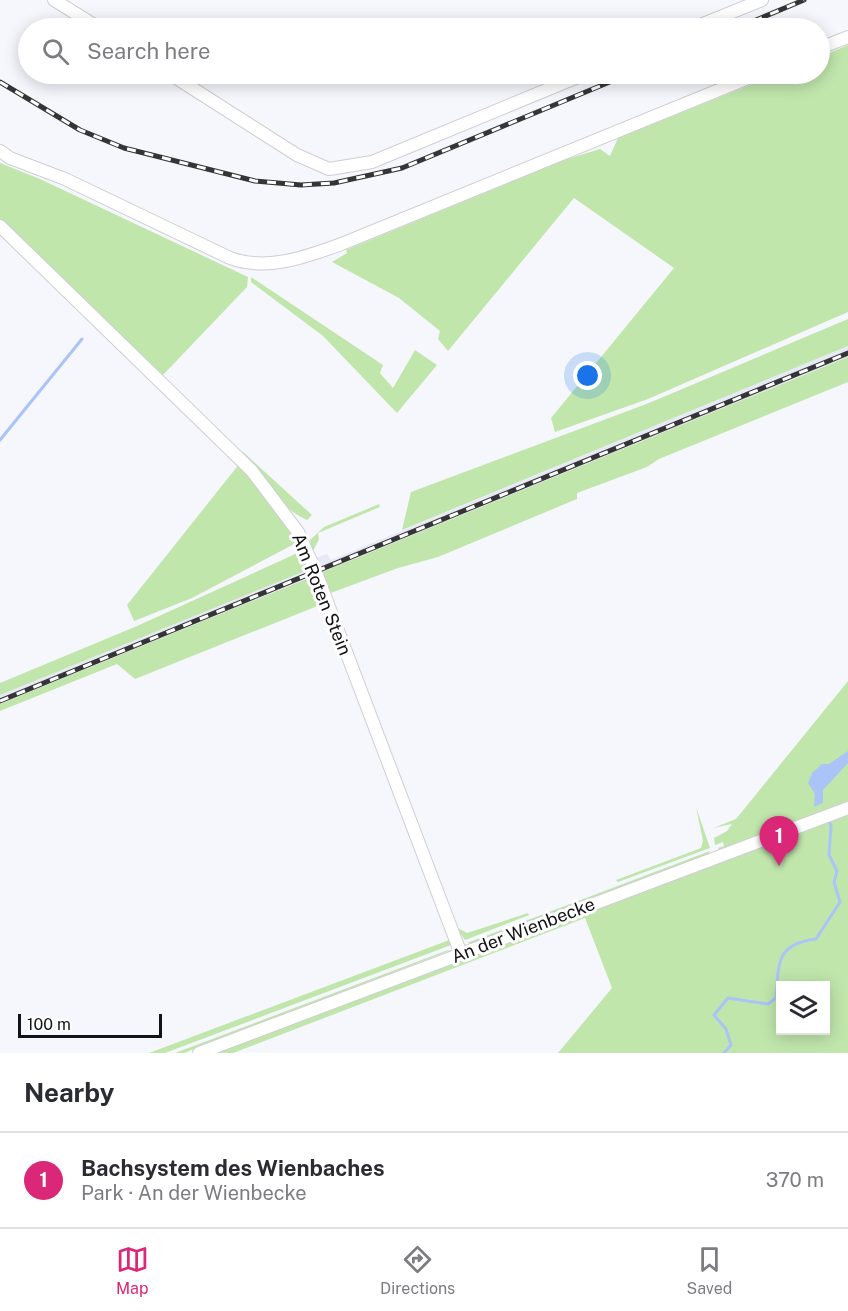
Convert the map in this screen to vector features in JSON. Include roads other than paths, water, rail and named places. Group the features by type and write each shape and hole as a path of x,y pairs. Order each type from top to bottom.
{"street":[{"path":"54,0 83,18"},
{"path":"718,18 762,0"},
{"path":"830,44 848,37"},
{"path":"186,84 297,155 329,169 372,162 561,84"},
{"path":"0,151 10,158 65,179 230,258 246,263 281,262 308,256 344,243 734,84"},
{"name":"Am Roten Stein","path":"0,226 239,457 275,499 298,532 315,570 461,954"},
{"name":"An der Wienbecke","path":"199,1053 848,808"}],"water":[{"path":"848,751 848,763 823,790 823,803 814,807 815,794 808,783 812,773 822,764 829,764"}],"waterway":[{"path":"0,440 82,339"},
{"path":"724,1053 731,1045 726,1029 714,1015 728,998 768,1004 776,998 779,966 786,951 793,946 816,939 840,902 834,882 837,871 829,855 831,826 828,818"}],"railway":[{"path":"761,18 804,0"},
{"path":"0,82 80,130 124,148 255,181 301,185 334,183 402,168 605,84"},
{"path":"0,701 848,353"}],"place":[{"name":"Bachsystem des Wienbaches","path":"779,866"}]}
